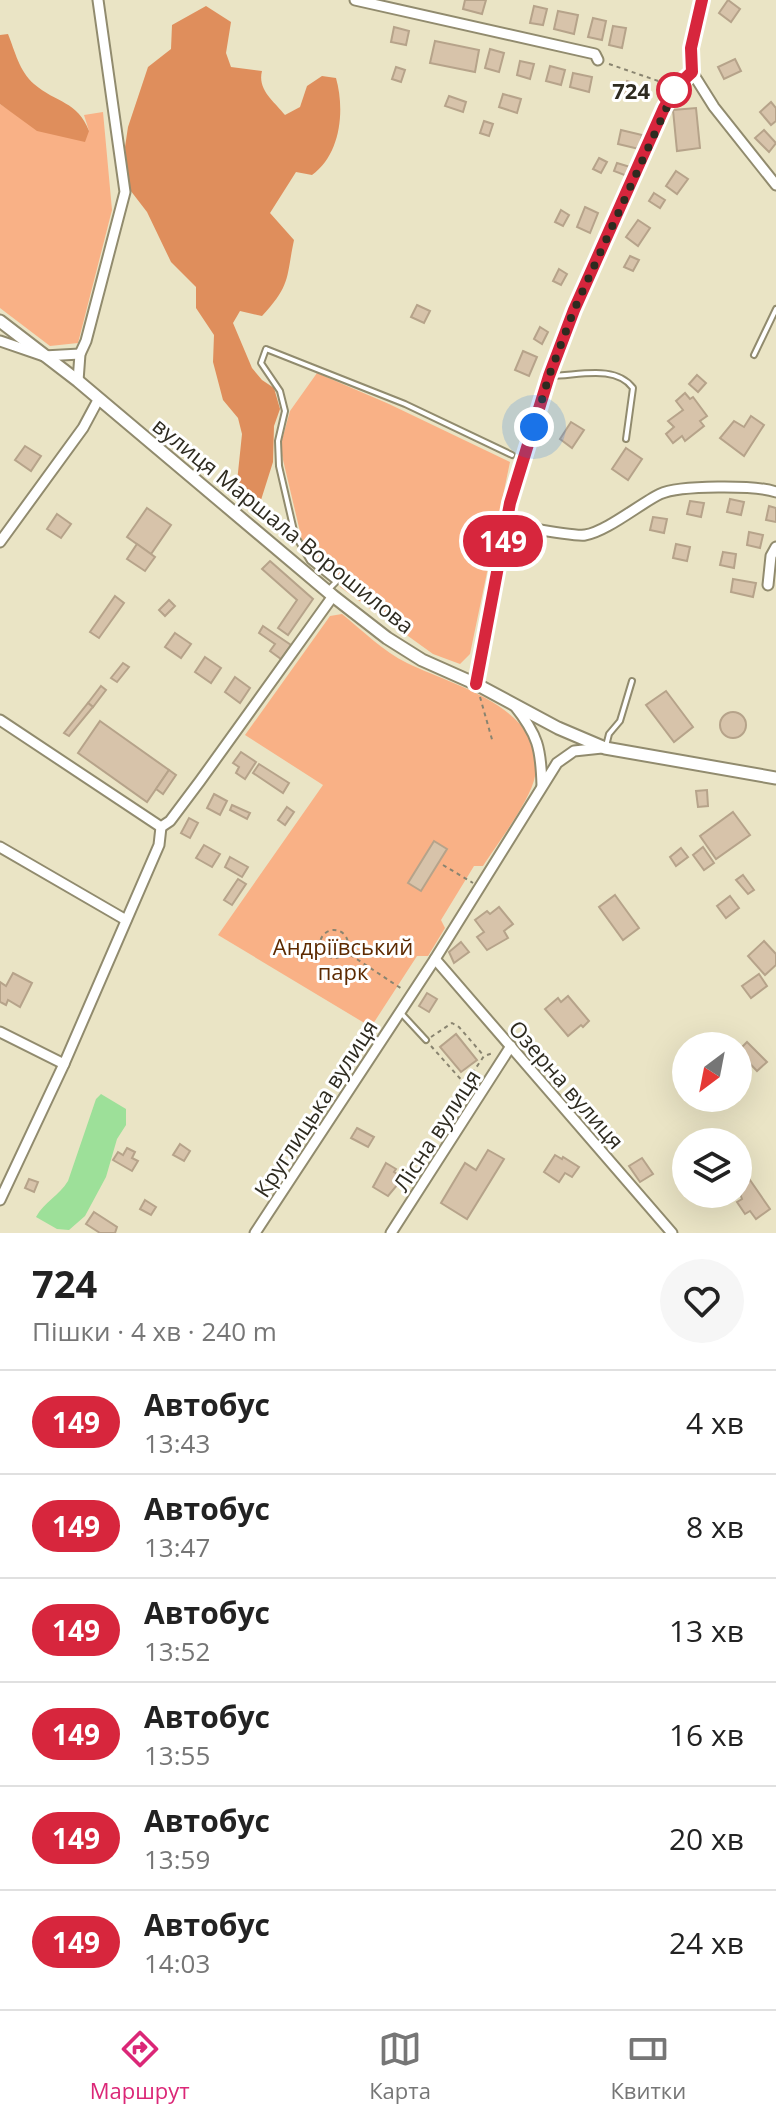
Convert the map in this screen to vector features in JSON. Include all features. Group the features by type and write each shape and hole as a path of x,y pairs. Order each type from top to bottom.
{"street":[{"path":"78,381 80,354 125,192 98,0"},
{"path":"355,0 595,54 598,60"},
{"path":"702,0 691,48 692,72 714,107 776,185"},
{"path":"476,684 506,524 549,376 574,310 676,87 692,72"},
{"name":"вулиця Маршала Ворошилова","path":"0,321 78,381 330,594 387,638 422,660 605,748 775,780"},
{"path":"0,341 44,356 80,354"},
{"path":"0,542 83,428 98,400"},
{"path":"506,524 585,535 663,492 764,487 776,492"},
{"path":"768,585 771,556 776,547"},
{"path":"0,1200 64,1064 159,845 161,827 170,821 200,781 330,594"},
{"path":"512,703 524,717 541,751 542,786"},
{"path":"0,720 161,827"},
{"name":"Круглицька вулиця","path":"255,1233 435,959 557,763 574,751 605,748"},
{"path":"0,847 126,920"},
{"name":"Озерна вулиця","path":"435,959 672,1233"},
{"path":"0,1032 64,1064"},
{"name":"Лісна вулиця","path":"391,1233 511,1046"}],"lane":[{"path":"754,355 776,309"},
{"path":"330,594 336,582 310,561 295,535 279,466 278,441 285,411 280,391 261,363 266,349 405,404 512,455"},
{"path":"549,376 610,374 623,377 633,388 626,439"},
{"path":"605,748 609,734 620,721 632,681"},
{"path":"400,1012 426,1040"}],"path":[{"path":"598,60 676,87"},
{"path":"476,684 493,743"},
{"path":"443,865 479,888"},
{"path":"332,930 341,932 347,940 345,951 336,958 326,956 321,948 323,935 332,930"},
{"path":"337,946 411,995"},
{"path":"452,1023 484,1056 465,1084 426,1040 452,1023"}],"green space":[{"path":"0,104 15,114 89,131 84,115 103,112 112,210 78,343 50,346 0,308"},
{"path":"317,373 510,462 470,654 460,664 433,654 340,587 339,579 302,540 280,447 290,411"},
{"name":"Андріївський парк","path":"342,614 398,658 492,702 526,732 535,752 535,776 520,809 483,866 474,866 441,920 445,928 428,956 417,956 371,1027 218,935 323,785 245,735 330,616"}],"shaded area":[{"path":"206,6 231,22 226,53 231,67 262,71 264,90 285,115 300,107 307,86 322,76 336,78 339,90 338,131 329,155 312,175 296,172 270,213 294,240 283,288 262,316 240,311 233,323 252,368 274,388 280,409 274,426 273,462 261,500 237,482 242,434 238,418 223,400 213,362 214,335 196,308 196,287 171,262 147,212 127,186 125,147 128,127 148,67 171,49 172,25"},
{"path":"8,34 29,79 73,108 84,121 89,131 85,142 37,131 0,104 0,35"},
{"path":"101,1094 126,1109 126,1125 117,1139 106,1177 85,1216 69,1230 57,1229 36,1217 68,1181 96,1099"}],"building":[{"path":"465,0 486,0 482,14 463,9"},
{"path":"728,0 740,9 731,22 719,13"},
{"path":"534,6 547,9 543,25 530,23"},
{"path":"558,11 578,15 574,34 554,29"},
{"path":"593,18 606,21 602,40 588,37"},
{"path":"613,26 626,28 622,48 609,45"},
{"path":"394,27 409,31 406,45 391,42"},
{"path":"435,41 479,50 475,72 430,63"},
{"path":"490,49 504,53 499,72 485,68"},
{"path":"735,59 741,71 724,79 718,67"},
{"path":"520,61 534,64 530,79 517,75"},
{"path":"550,66 565,70 561,85 546,81"},
{"path":"396,67 405,70 401,82 392,79"},
{"path":"573,73 592,77 589,92 570,87"},
{"path":"627,81 636,84 631,96 622,93"},
{"path":"503,94 521,99 517,113 499,107"},
{"path":"449,96 466,102 463,112 445,106"},
{"path":"771,102 776,108 776,121 771,125 760,112"},
{"path":"696,108 700,148 677,151 673,110"},
{"path":"484,121 493,124 489,136 480,133"},
{"path":"621,130 642,135 639,149 618,144"},
{"path":"764,130 776,143 769,152 755,138"},
{"path":"599,158 607,162 601,173 593,169"},
{"path":"617,163 630,167 627,176 614,171"},
{"path":"676,171 688,179 677,194 666,186"},
{"path":"654,193 665,200 660,208 649,201"},
{"path":"585,207 598,213 590,233 577,227"},
{"path":"561,210 569,215 563,226 555,222"},
{"path":"638,220 650,228 638,246 626,237"},
{"path":"630,256 639,260 633,271 624,267"},
{"path":"559,269 567,274 561,285 553,281"},
{"path":"417,305 430,311 424,323 411,317"},
{"path":"540,327 548,332 542,344 534,339"},
{"path":"523,351 537,357 529,376 515,370"},
{"path":"697,375 706,383 698,392 689,384"},
{"path":"685,393 690,399 693,397 707,416 700,421 704,426 685,441 682,436 673,443 666,434 674,427 668,421 683,410 676,401"},
{"path":"751,416 764,425 744,456 720,438 734,421 744,427"},
{"path":"571,422 584,430 572,448 560,439"},
{"path":"25,446 41,456 31,471 15,460"},
{"path":"626,448 642,459 628,480 612,469"},
{"path":"730,499 744,502 741,515 727,512"},
{"path":"690,501 704,503 701,517 687,514"},
{"path":"769,506 776,508 776,522 766,520"},
{"path":"147,508 171,525 151,554 127,537"},
{"path":"57,514 71,524 61,538 47,529"},
{"path":"653,517 667,519 664,533 650,530"},
{"path":"749,532 763,535 760,548 747,545"},
{"path":"137,544 155,557 145,571 127,559"},
{"path":"676,544 690,547 687,561 673,558"},
{"path":"723,552 736,554 734,568 720,565"},
{"path":"270,561 313,599 288,635 278,628 297,600 262,569"},
{"path":"733,579 756,583 753,597 731,592"},
{"path":"115,596 124,603 99,638 90,632"},
{"path":"169,600 175,606 165,616 159,610"},
{"path":"263,626 291,645 281,659 270,651 275,644 259,633"},
{"path":"175,633 191,644 181,658 165,647"},
{"path":"205,657 221,668 211,683 195,672"},
{"path":"123,663 129,667 117,682 111,678"},
{"path":"235,677 250,688 240,703 225,692"},
{"path":"101,686 106,690 93,707 88,703"},
{"path":"666,691 693,727 674,742 646,705"},
{"path":"88,703 93,707 69,736 64,733"},
{"path":"733,712 742,716 746,725 742,734 733,738 724,734 720,725 724,716"},
{"path":"100,721 169,770 147,802 78,753"},
{"path":"241,752 256,762 245,779 236,773 239,767 233,763"},
{"path":"259,764 289,783 283,793 253,773"},
{"path":"169,770 176,775 163,794 156,789"},
{"path":"707,790 708,806 698,807 696,791"},
{"path":"214,794 227,801 220,815 207,808"},
{"path":"232,805 250,813 247,819 230,810"},
{"path":"287,807 294,812 285,825 278,820"},
{"path":"733,812 750,835 716,859 700,836"},
{"path":"189,818 198,823 190,838 181,833"},
{"path":"434,841 447,849 421,891 408,883"},
{"path":"204,845 220,854 212,867 196,858"},
{"path":"703,847 714,863 704,870 693,855"},
{"path":"681,848 688,857 676,866 670,857"},
{"path":"230,857 248,867 242,877 225,867"},
{"path":"743,875 754,890 748,894 736,880"},
{"path":"238,879 246,884 232,905 224,900"},
{"path":"615,895 639,928 623,940 599,907"},
{"path":"730,896 739,908 726,918 717,906"},
{"path":"499,907 513,924 504,931 508,938 487,950 477,937 484,932 475,920"},
{"path":"764,941 776,954 776,965 765,975 748,956"},
{"path":"461,942 469,952 454,963 449,952"},
{"path":"13,973 32,983 20,1007 8,1000 6,1005 0,1002 0,982 6,986"},
{"path":"759,974 767,986 751,998 742,986"},
{"path":"427,993 437,999 429,1012 419,1006"},
{"path":"568,996 589,1021 568,1036 545,1009 558,998 561,1002"},
{"path":"456,1034 477,1060 461,1072 440,1047"},
{"path":"752,1047 767,1062 757,1071 752,1066"},
{"path":"357,1128 374,1137 368,1147 351,1138"},
{"path":"180,1144 190,1151 184,1161 173,1155"},
{"path":"127,1148 135,1152 132,1158 138,1161 132,1171 113,1160 118,1152 123,1155"},
{"path":"488,1150 504,1159 467,1219 441,1203 465,1163 476,1170"},
{"path":"555,1155 579,1167 572,1177 565,1173 559,1182 544,1172"},
{"path":"642,1158 653,1174 640,1182 629,1166"},
{"path":"386,1163 403,1178 388,1196 373,1187"},
{"path":"29,1179 38,1182 34,1192 25,1188"},
{"path":"752,1183 770,1209 756,1219 750,1211 745,1214 741,1208 752,1208"},
{"path":"145,1200 156,1207 151,1215 140,1209"},
{"path":"94,1212 117,1227 115,1233 100,1233 86,1224"}],"bus line":[{"name":"149","path":"476,684 510,503 549,376 574,310 664,108 676,87 692,72 691,48 702,0"}],"place":[{"name":"724","path":"674,90"}],"route":[{"path":"534,427 574,310 676,87 674,90"}]}
